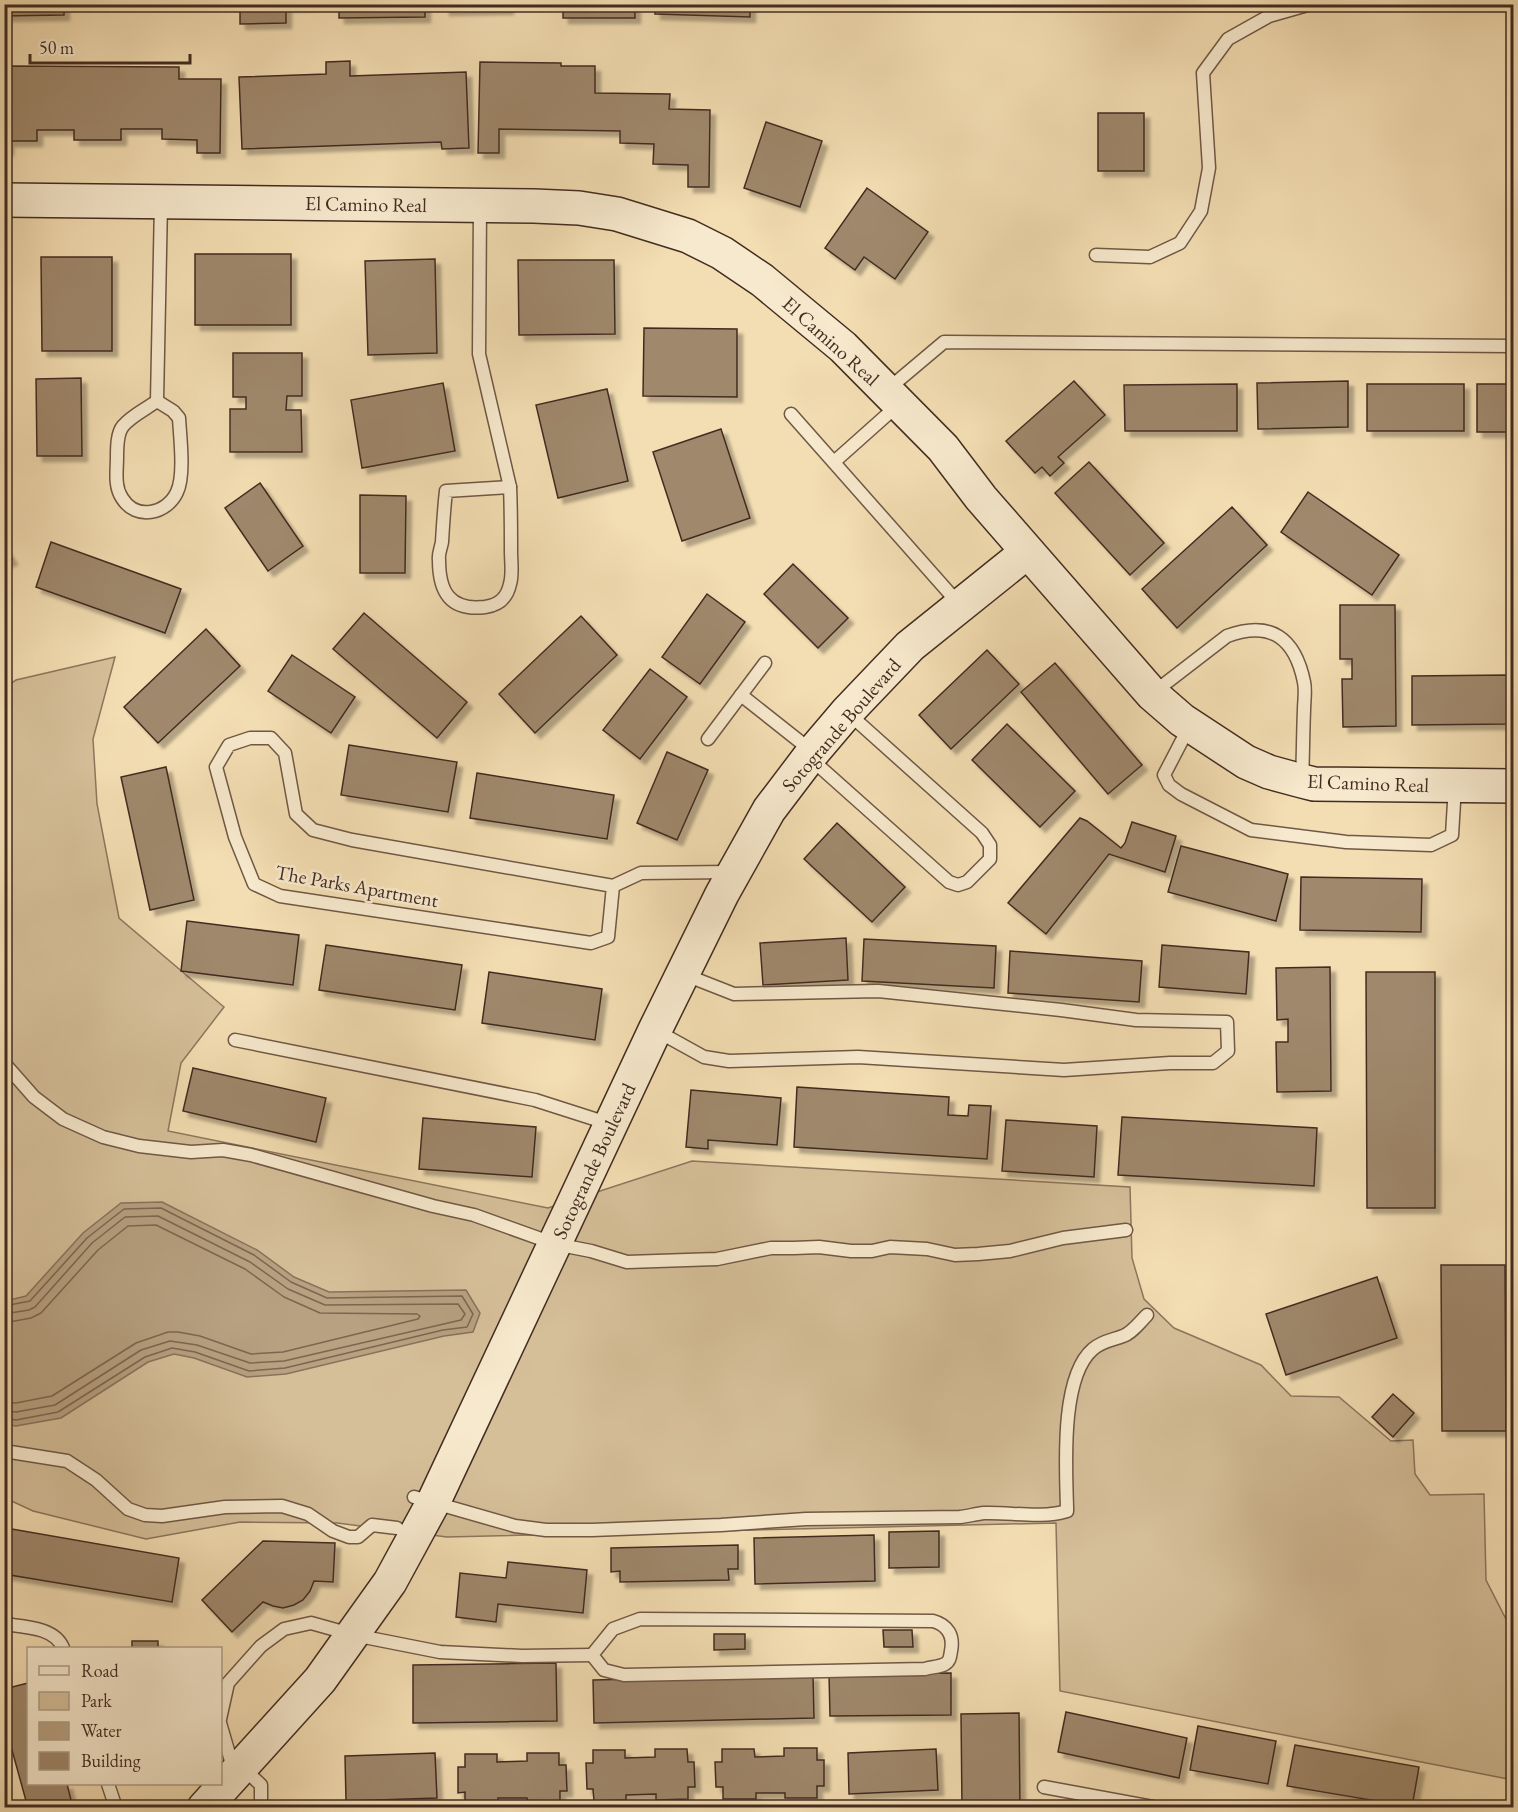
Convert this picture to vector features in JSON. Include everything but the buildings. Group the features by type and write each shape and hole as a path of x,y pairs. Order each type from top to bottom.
{"street":[{"name":"El Camino Real","path":"4,200 579,208 616,214 688,236 722,253 762,280 843,347 943,448 981,498 1152,694 1190,725 1246,762 1269,772 1314,784 1514,786"},
{"name":"Sotogrande Boulevard","path":"204,1808 320,1680 390,1582 424,1499 484,1395 683,974 734,872 769,810 811,754 847,712 910,646 1027,552"}],"lane":[{"path":"1096,255 1150,257 1180,243 1201,211 1209,168 1203,73 1228,39 1269,16 1311,4"},
{"path":"157,401 161,202"},
{"path":"480,206 479,354 510,487 511,584 500,602 473,608 458,605 447,598 442,586 438,559 446,491 510,487"},
{"path":"834,462 944,342 1514,346"},
{"path":"157,401 180,418 182,461 178,490 170,503 161,511 146,513 131,508 122,499 116,485 117,445 122,427 157,401"},
{"path":"791,414 960,606"},
{"path":"1152,694 1227,636 1241,631 1257,630 1285,640 1293,649 1305,684 1302,781"},
{"path":"708,739 765,663"},
{"path":"741,695 811,754 949,882 958,885 968,882 990,858 990,845 982,833 847,712"},
{"path":"1190,725 1164,775 1169,785 1191,800 1251,830 1346,842 1431,845 1452,835 1455,785"},
{"name":"The Parks Apartment","path":"250,738 271,738 285,753 296,814 313,830 352,840 613,886 608,937 591,943 280,896 254,884 235,837 216,767 229,745 250,738"},
{"path":"613,886 641,873 734,872"},
{"path":"656,1030 705,1057 729,1060 858,1057 1064,1070 1170,1062 1213,1063 1228,1051 1227,1022 1130,1019 878,991 734,994 683,974"},
{"path":"235,1040 535,1100 611,1125"},
{"path":"4,1063 33,1096 63,1119 103,1137 139,1146 191,1152 223,1150 250,1155 433,1206 474,1215 555,1244 591,1251 627,1262 717,1260 771,1248 819,1247 873,1251 890,1247 927,1249 955,1255 1010,1251 1063,1238 1126,1230"},
{"path":"424,1499 515,1526 546,1530 721,1525 806,1519 960,1517 984,1513 1028,1515 1061,1513 1067,1511 1065,1455 1068,1414 1073,1387 1080,1368 1093,1349 1108,1340 1125,1335 1147,1315"},
{"path":"4,1451 67,1461 96,1480 128,1509 145,1515 162,1516 225,1507 282,1506 308,1514 333,1531 349,1537 358,1537 372,1525 397,1528"},
{"path":"222,1712 228,1683 261,1646 284,1629 311,1623 354,1635 440,1652 522,1656 592,1654 613,1629 640,1619 933,1621 941,1623 951,1633 953,1642 950,1660 944,1665 925,1669 624,1675 604,1670 592,1654"},
{"path":"4,1624 49,1632 62,1647"},
{"path":"222,1727 238,1771 261,1785 261,1808"},
{"path":"108,1785 116,1808"},
{"path":"1044,1787 1153,1807"}],"green space":[{"path":"115,657 93,739 97,804 119,918 224,1007 181,1063 168,1131 548,1208 692,1161 1130,1187 1132,1258 1144,1299 1174,1328 1261,1365 1291,1396 1339,1397 1391,1441 1413,1440 1415,1474 1430,1495 1484,1494 1486,1580 1507,1621 1513,1622 1513,1780 1060,1691 1056,1523 447,1537 337,1523 240,1522 146,1539 33,1511 5,1498 5,688 16,680"}],"water":[{"path":"162,1202 257,1250 294,1277 329,1292 466,1290 480,1313 473,1332 444,1336 286,1374 247,1377 194,1358 174,1354 148,1362 61,1418 16,1426 5,1424 5,1301 26,1296 83,1233 121,1203"}]}
